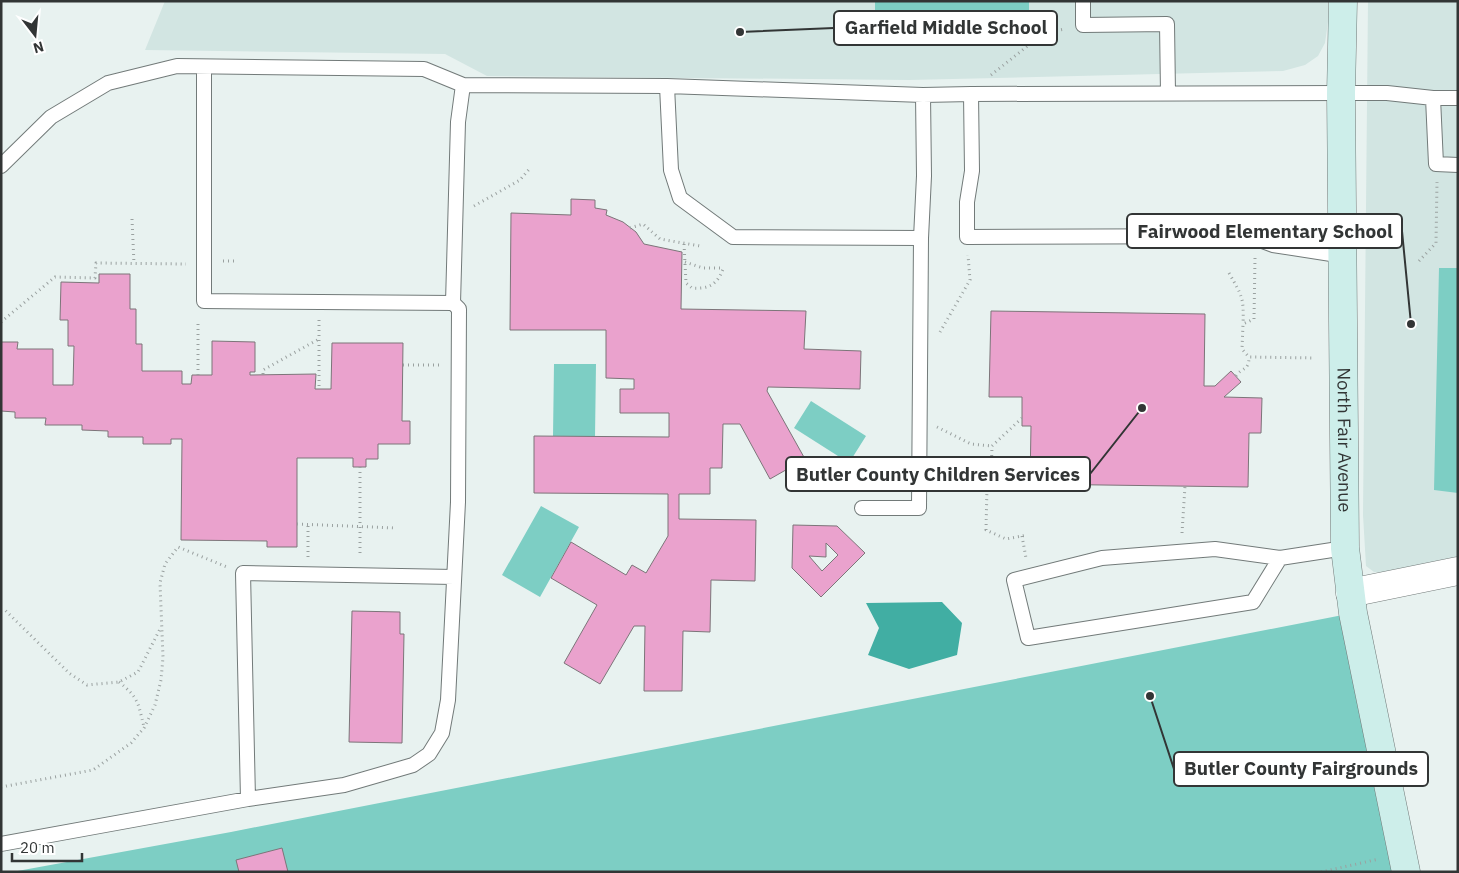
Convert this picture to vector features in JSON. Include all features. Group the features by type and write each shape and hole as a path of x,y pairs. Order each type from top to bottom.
{"street":[{"name":"North Fair Avenue","path":"1343,1 1341,93 1344,256 1345,548 1350,593 1404,863"},
{"path":"1350,593 1458,571"}],"lane":[{"path":"1083,1 1083,26 1167,24 1168,93"},
{"path":"1,166 51,117 108,83 177,66 204,68 424,69 463,85 667,86 922,96 971,94 1387,93 1433,98 1458,98"},
{"path":"1,844 248,799 344,784 413,765 429,754 442,733 448,700 458,502 459,309 452,303 204,301 204,68"},
{"path":"452,303 458,122 463,85"},
{"path":"667,86 671,170 680,198 733,237 922,238"},
{"path":"971,94 972,170 967,202 968,237 1249,236 1273,245 1344,256"},
{"path":"862,508 919,508 924,176 922,96"},
{"path":"1433,98 1436,164 1458,165"},
{"path":"1280,558 1253,602 1028,638 1014,580 1102,558 1215,549 1280,558 1345,548"},
{"path":"248,799 243,573 454,577"}],"path":[{"path":"971,94 987,78 1044,33 1083,26"},
{"path":"1418,261 1436,243 1438,198 1436,164"},
{"path":"471,208 520,180 530,167"},
{"path":"132,219 134,264"},
{"path":"630,228 644,224 660,239 700,246"},
{"path":"1243,324 1254,319 1255,252 1249,236"},
{"path":"940,332 970,280 968,237"},
{"path":"684,244 686,283 692,288 703,289 714,284 720,276 722,268 703,268 685,262"},
{"path":"217,261 237,261"},
{"path":"1,322 55,278 96,278 96,263 187,264"},
{"path":"1229,273 1242,296 1244,304 1242,349 1249,357 1249,364 1236,376"},
{"path":"198,320 198,375"},
{"path":"318,320 319,389"},
{"path":"263,374 263,370 319,339"},
{"path":"1249,357 1315,358"},
{"path":"402,365 440,365"},
{"path":"1022,418 992,446 991,478 987,487 986,530 1006,539 1027,535"},
{"path":"920,421 971,444 992,446"},
{"path":"360,467 360,575"},
{"path":"1181,551 1184,486"},
{"path":"297,524 396,528"},
{"path":"308,525 308,574"},
{"path":"1,787 93,770 131,743 144,728 155,705 163,657 160,628 160,583 165,564 178,548 243,573"},
{"path":"1,610 5,610 68,673 87,685 119,682 138,672 160,628"},
{"path":"119,682 130,690 138,701 144,728"},
{"path":"1321,872 1404,863"}],"shaded area":[{"path":"165,1 1328,1 1328,22 1325,43 1318,56 1305,65 1283,71 909,80 487,76 445,54 145,50"},
{"path":"875,1 1029,1 1029,39 875,39"},
{"path":"1368,1 1458,1 1458,561 1389,572 1374,572 1366,566 1363,515"},
{"path":"1439,268 1458,268 1458,493 1434,490"},
{"path":"554,364 596,364 595,437 553,436"},
{"path":"811,401 866,436 849,463 794,428"},
{"path":"541,506 579,527 540,597 502,575"},
{"path":"942,602 962,623 957,655 909,669 868,655 879,628 866,603"},
{"path":"1353,613 1406,872 12,872 231,832"}],"building":[{"path":"571,199 595,200 595,208 607,210 606,215 623,222 636,232 644,244 682,252 681,309 806,311 804,349 861,351 860,389 768,387 767,391 805,459 770,479 740,424 723,424 722,468 710,468 710,494 679,494 679,519 756,520 755,581 711,580 710,632 683,631 682,691 644,691 645,626 634,626 600,684 564,663 597,605 551,578 571,542 626,575 632,565 646,573 668,536 668,494 534,493 534,436 669,437 669,413 620,413 620,389 634,389 634,379 606,378 606,330 510,330 511,213 571,215"},
{"path":"99,274 130,274 130,309 136,309 136,344 142,344 142,371 182,371 182,384 191,384 192,375 212,375 212,341 255,342 255,372 250,372 250,375 316,374 315,389 331,389 332,343 403,343 402,421 410,421 410,444 378,444 378,459 366,459 366,467 353,467 353,458 297,458 297,547 267,547 267,541 181,540 182,439 171,439 171,444 143,444 143,437 108,437 108,431 82,430 82,425 45,425 46,418 15,418 15,412 1,411 1,342 18,342 17,349 53,349 53,385 73,385 74,346 68,346 68,320 60,320 61,282 99,283"},
{"path":"991,311 1205,314 1204,386 1215,386 1231,371 1241,382 1224,397 1262,398 1261,433 1249,433 1248,487 1030,484 1031,426 1022,426 1022,397 989,397"},
{"path":"793,525 837,526 865,553 821,597 792,568","holes":["826,543 838,555 822,571 809,556 826,557"]},
{"path":"352,611 400,612 400,634 404,634 402,743 349,742"},
{"path":"282,848 288,872 239,872 236,860"}],"place":[{"name":"Garfield Middle School","path":"740,32"},
{"name":"Fairwood Elementary School","path":"1411,324"},
{"name":"Butler County Children Services","path":"1142,408"},
{"name":"Butler County Fairgrounds","path":"1150,696"}]}
